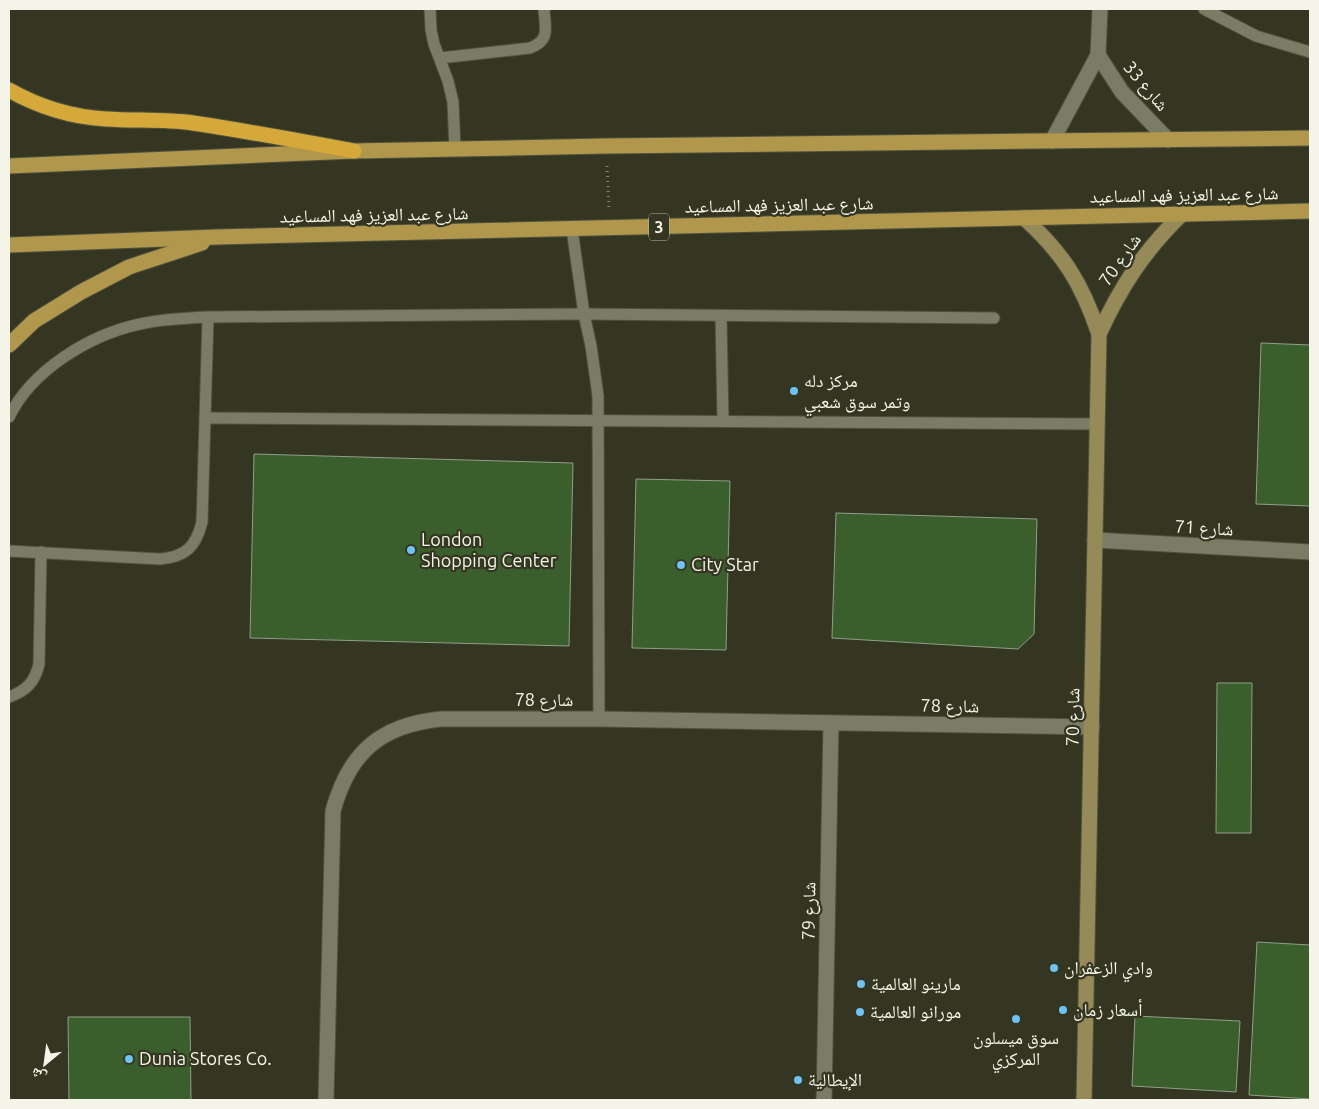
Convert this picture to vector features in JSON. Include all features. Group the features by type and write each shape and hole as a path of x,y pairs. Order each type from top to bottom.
{"highway":[{"path":"9,90 33,103 72,115 105,119 192,123 354,151"}],"main road":[{"path":"9,166 354,151 606,146 1310,138"},
{"name":"شارع عبد العزيز فهد المساعيد","path":"9,245 218,237 1310,211"},
{"path":"9,345 34,321 129,267 218,237"}],"street":[{"name":"شارع 33","path":"1052,141 1098,55 1100,9"},
{"name":"شارع 33","path":"1098,55 1122,92 1168,140"},
{"name":"شارع 70","path":"1099,334 1125,282 1161,235 1182,214"},
{"name":"شارع 70","path":"1024,218 1063,258 1090,307 1099,334 1084,1100"},
{"name":"شارع 71","path":"1095,540 1310,552"},
{"name":"شارع 78","path":"326,1100 332,811 338,790 348,770 362,752 379,738 398,727 419,721 441,719 599,719 1092,727"},
{"name":"شارع 79","path":"824,1100 831,723"}],"lane":[{"path":"430,9 434,44 448,81 453,102 455,149"},
{"path":"440,58 530,48 540,44 546,36 544,9"},
{"path":"1204,9 1256,36 1310,52"},
{"path":"572,229 584,314 596,371 598,420 599,719"},
{"path":"9,417 21,396 46,372 82,347 105,335 139,324 173,319 208,317 584,314 994,318"},
{"path":"720,316 723,421"},
{"path":"9,551 160,559 172,558 183,553 193,545 199,534 202,522 208,317"},
{"path":"205,418 1098,424"},
{"path":"9,697 20,693 30,686 36,676 39,664 41,552"}],"path":[{"path":"606,146 610,228"}],"building":[{"path":"1261,343 1310,345 1310,506 1256,504"},
{"name":"London Shopping Center","path":"254,454 573,463 569,646 250,638"},
{"name":"City Star","path":"636,479 730,481 726,650 632,648"},
{"path":"836,513 1037,519 1034,634 1018,649 832,638"},
{"path":"1217,683 1252,683 1251,833 1216,833"},
{"path":"1257,942 1310,945 1310,1099 1249,1095"},
{"path":"1135,1016 1240,1021 1236,1092 1132,1086"},
{"name":"Dunia Stores Co.","path":"68,1017 190,1017 191,1100 69,1100"}],"place":[{"name":"مركز دله وتمر سوق شعبي","path":"794,391"},
{"name":"London Shopping Center","path":"411,550"},
{"name":"City Star","path":"681,565"},
{"name":"وادي الزعفران","path":"1054,968"},
{"name":"مارينو العالمية","path":"861,984"},
{"name":"أسعار زمان","path":"1063,1010"},
{"name":"مورانو العالمية","path":"860,1012"},
{"name":"سوق ميسلون المركزي","path":"1016,1019"},
{"name":"Dunia Stores Co.","path":"129,1059"},
{"name":"الإيطالية","path":"798,1080"}]}
